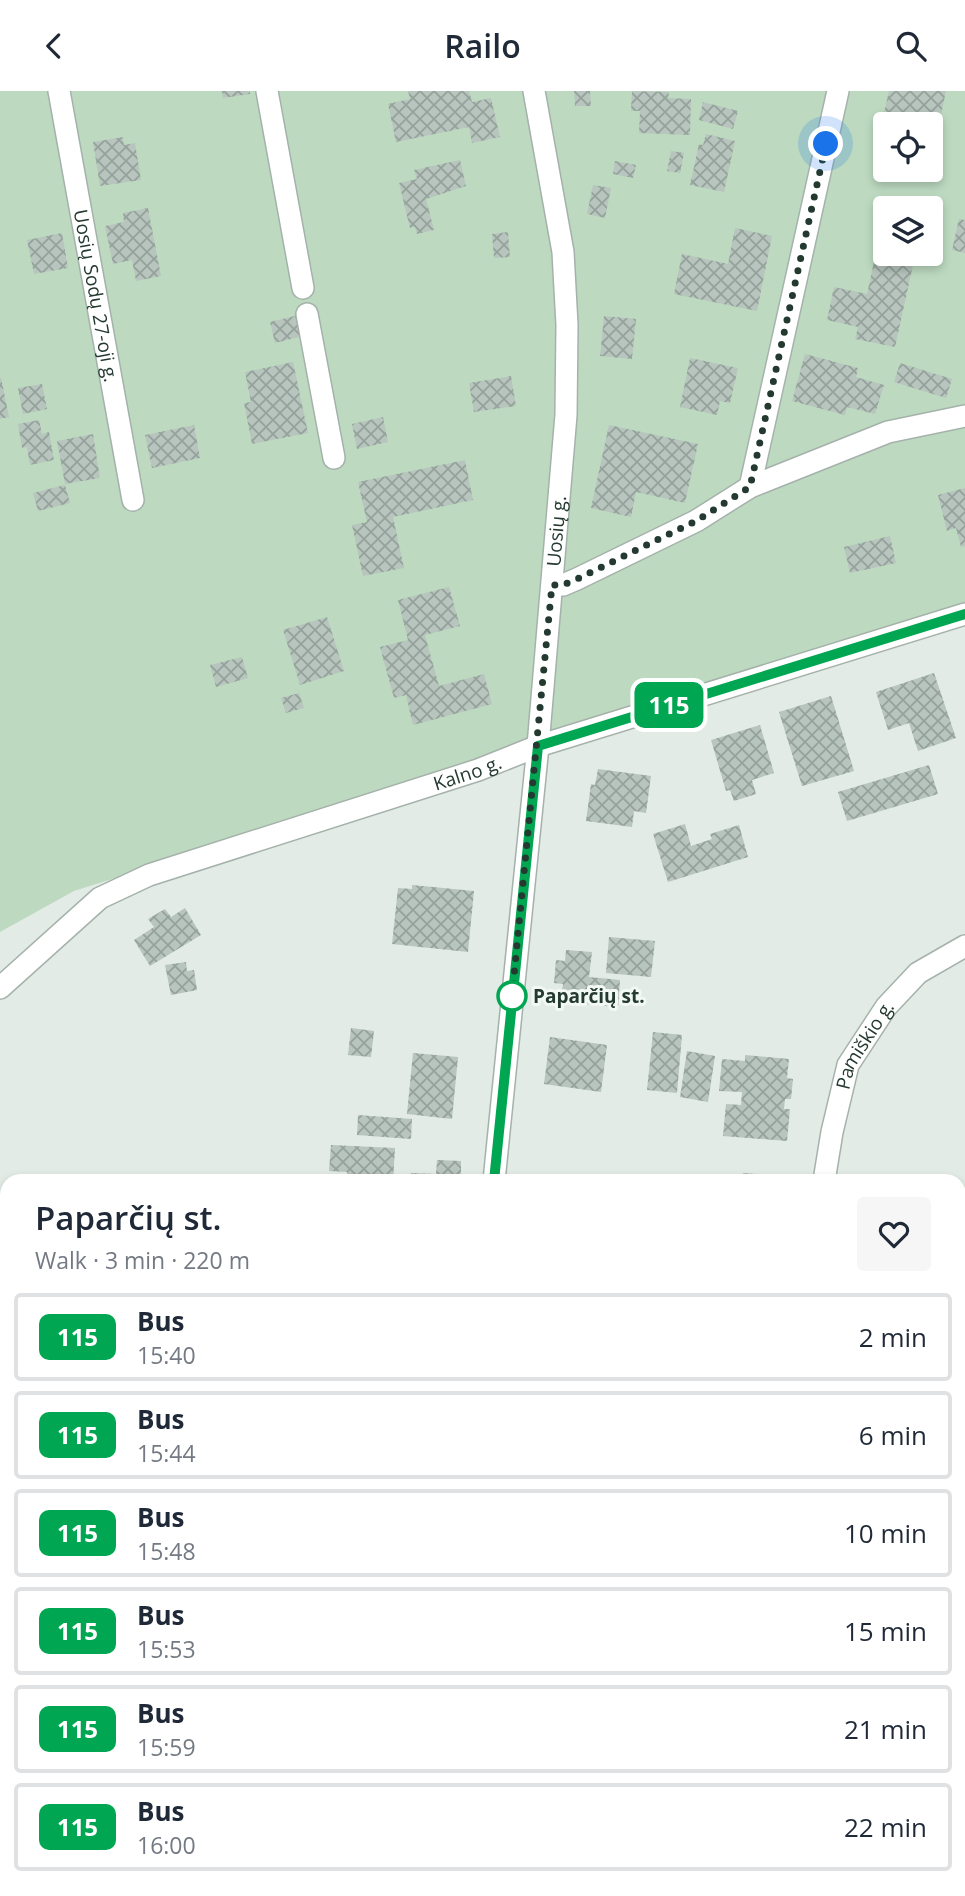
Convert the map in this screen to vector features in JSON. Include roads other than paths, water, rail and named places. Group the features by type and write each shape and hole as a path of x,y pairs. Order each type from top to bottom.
{"street":[{"name":"Uosių Sodų 27-oji g.","path":"59,91 133,500"},
{"path":"267,91 303,288"},
{"name":"Uosių g.","path":"495,1174 538,746 566,415 567,325 563,252 534,91"},
{"path":"750,487 838,91"},
{"path":"307,314 334,459"},
{"path":"552,585 570,582 696,521 750,487 888,432 965,416"},
{"name":"Kalno g.","path":"0,988 100,898 149,875 465,774 538,746 965,614"},
{"name":"Pamiškio g.","path":"825,1174 848,1065 886,1007 918,973 965,946"}],"place":[{"name":"Paparčių st.","path":"512,996"}]}
